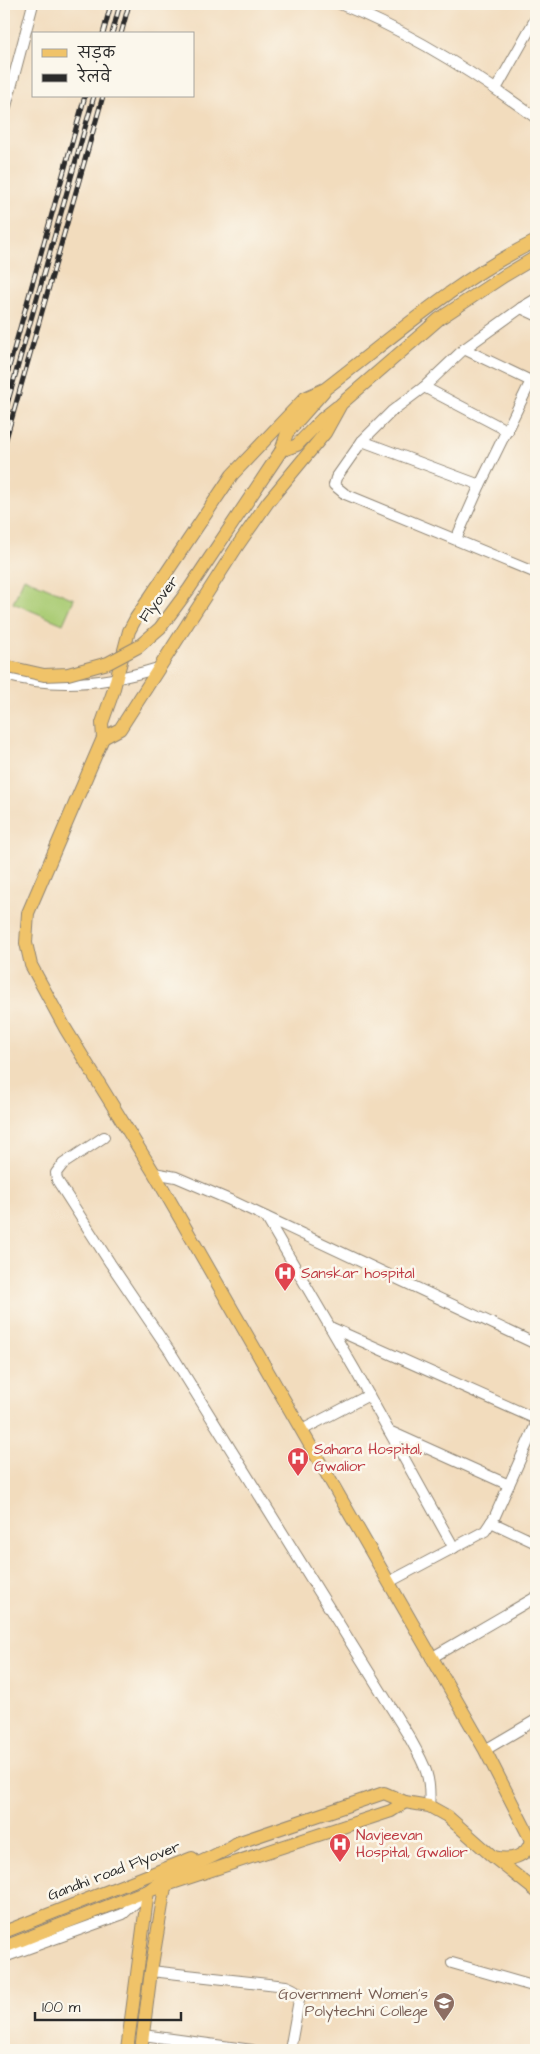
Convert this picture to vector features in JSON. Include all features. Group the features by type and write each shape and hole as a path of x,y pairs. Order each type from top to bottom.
{"main road":[{"path":"536,241 507,255 456,289 325,389 305,398 232,475 129,631 102,723 103,738 28,913 26,943 31,965 66,1028 154,1173 485,1750 531,1840 536,1856"},
{"name":"Flyover","path":"281,451 297,445 322,419 439,319 536,257"},
{"name":"Flyover","path":"4,666 44,675 68,674 108,663 138,647 160,628 189,588 281,451 287,433 325,389"},
{"path":"103,738 120,730 238,545 268,502 325,433 341,404"},
{"path":"127,2050 148,1891 166,1878 224,1852 237,1843 384,1793 405,1802 429,1806 447,1816 492,1856 536,1891"},
{"path":"148,1891 165,1887 390,1810 405,1802"},
{"path":"492,1856 513,1859 524,1853 530,1846 531,1840"},
{"name":"Gandhi road Flyover","path":"4,1932 168,1866 237,1843"},
{"path":"141,2050 151,1971 165,1887"},
{"name":"Gandhi road Flyover","path":"4,1947 148,1891"}],"street":[{"path":"4,114 33,4"},
{"path":"340,4 413,38 496,89 536,118"},
{"path":"496,89 536,18"},
{"path":"536,299 464,349 424,386 392,411 362,441 336,478 334,485 338,490 536,573"},
{"path":"521,308 536,314"},
{"path":"456,539 480,485 534,382 464,349"},
{"path":"424,386 508,431"},
{"path":"362,441 480,485"},
{"path":"4,675 51,684 97,682 158,668"},
{"path":"104,1137 63,1164 56,1173 57,1180 171,1353 408,1735 426,1768 431,1788 429,1806"},
{"path":"154,1173 176,1177 266,1217 536,1344"},
{"path":"266,1217 369,1395 454,1548"},
{"path":"330,1327 536,1419"},
{"path":"302,1430 369,1395"},
{"path":"389,1582 485,1530 491,1522 536,1424"},
{"path":"389,1431 509,1484"},
{"path":"491,1522 536,1543"},
{"path":"431,1658 536,1597"},
{"path":"485,1750 536,1720"},
{"path":"4,1957 123,1914 148,1891"},
{"path":"452,1963 536,1987"},
{"path":"151,1971 286,1986 295,1990 299,1994 299,2000 290,2050"},
{"path":"143,2035 252,2050"}],"green space":[{"path":"24,578 74,599 63,624 13,603"}],"railway":[{"path":"104,32 111,4"},
{"path":"113,32 120,4"},
{"path":"122,32 129,4"},
{"path":"4,385 84,98"},
{"path":"4,415 93,98"},
{"path":"4,446 102,98"}],"place":[{"name":"Sanskar hospital","path":"285,1292"},
{"name":"Sahara Hospital, Gwalior","path":"298,1477"},
{"name":"Navjeevan Hospital, Gwalior","path":"340,1863"},
{"name":"Government Women's Polytechni College","path":"444,2022"}]}
